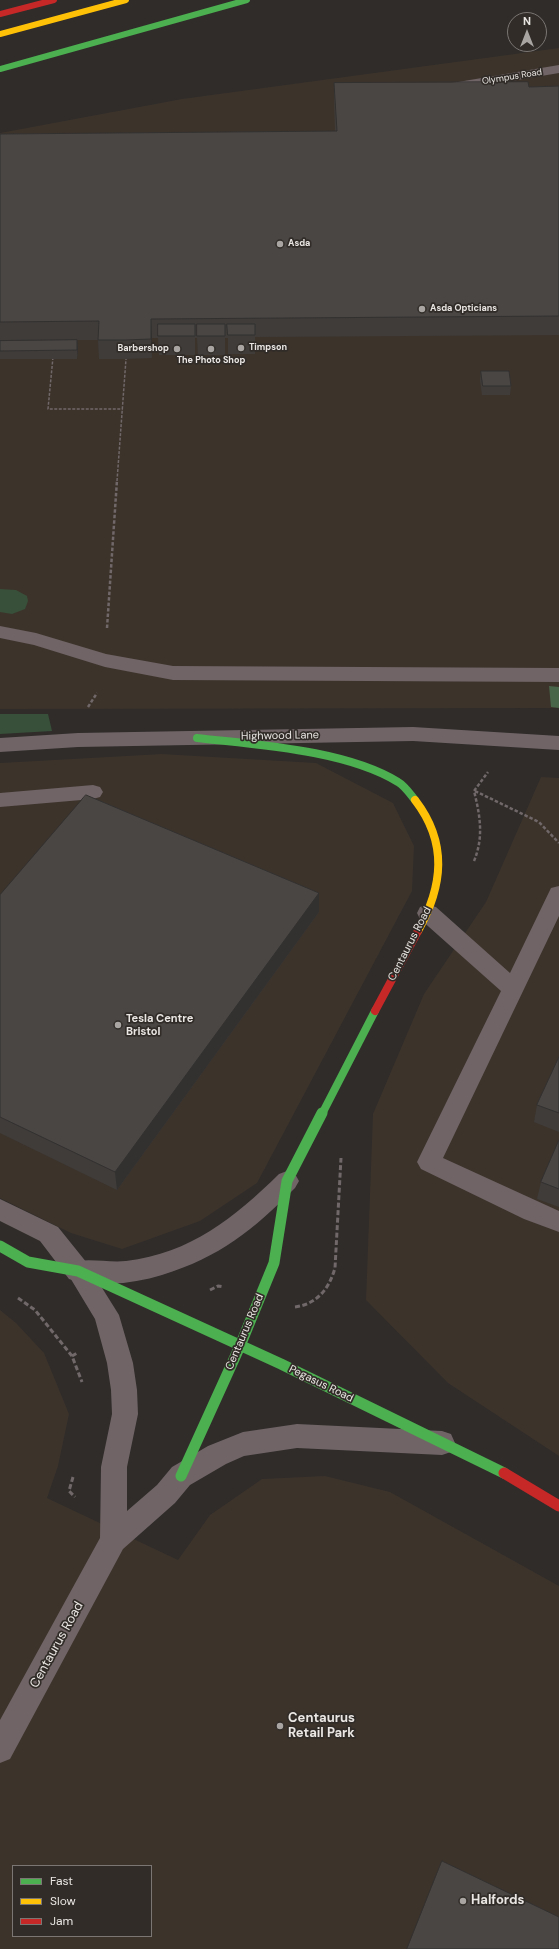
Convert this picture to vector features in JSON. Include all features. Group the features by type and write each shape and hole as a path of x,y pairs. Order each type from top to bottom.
{"main road":[{"path":"0,14 54,0"},
{"path":"0,34 126,0"},
{"path":"0,69 247,0"},
{"name":"Centaurus Road","path":"181,1476 240,1346 274,1263 287,1181 356,1046 428,913 437,887 438,847 428,821 418,803 400,783 373,769 342,760 294,750 197,738"},
{"name":"Pegasus Road","path":"0,1246 28,1262 78,1271 240,1346 502,1472 559,1506"}],"street":[{"name":"Olympus Road","path":"441,89 559,69"},
{"path":"0,632 36,639 105,660 173,673 559,675"},
{"name":"Highwood Lane","path":"0,745 78,740 413,734 559,743"},
{"path":"0,800 93,792"},
{"path":"559,894 429,1162 533,1212 559,1222"},
{"path":"428,913 513,989"},
{"name":"Centaurus Road","path":"78,1271 112,1273 151,1268 189,1255 226,1235 251,1216 287,1181"},
{"name":"Pegasus Road","path":"0,1209 49,1234 78,1271"},
{"name":"Centaurus Road","path":"78,1271 106,1315 120,1363 124,1390 125,1414 114,1467 113,1540"},
{"name":"Centaurus Road","path":"0,1749 113,1540 166,1494 181,1476 217,1454 243,1444 297,1436 444,1443"}],"path":[{"path":"53,354 48,409 123,409"},
{"path":"78,740 79,720 104,682 126,359"},
{"path":"474,791 489,770"},
{"path":"474,791 511,807 539,822 559,843"},
{"path":"471,868 481,847 481,818 474,791"},
{"path":"260,1298 281,1306 302,1307 312,1303 332,1282 335,1268 341,1152"},
{"path":"12,1294 35,1310 72,1356"}],"shaded area":[{"path":"559,48 559,708 0,709 0,133 182,99 529,52 547,52 547,50"},
{"path":"162,754 316,763 393,803 414,846 412,891 257,1183 200,1221 122,1249 71,1233 0,1198 0,763"},
{"path":"541,777 559,778 559,1456 448,1383 366,1300 373,1114 424,994 486,902"},
{"name":"Centaurus Retail Park","path":"0,1310 16,1323 44,1353 69,1414 58,1466 47,1498 178,1560 210,1515 262,1479 325,1476 390,1492 559,1586 559,1949 0,1949"}],"green space":[{"path":"0,589 16,590 27,596 28,601 25,609 12,614 0,612"},
{"path":"549,686 559,687 559,708 551,707"},
{"path":"0,714 48,714 52,731 0,734"}],"building":[{"name":"Asda","path":"528,82 529,87 559,86 559,316 151,319 151,339 125,340 98,340 99,321 0,322 0,134 337,131 334,83"},
{"path":"158,324 195,324 195,336 158,336"},
{"path":"197,324 225,324 225,336 197,336"},
{"path":"227,324 255,324 255,335 228,335"},
{"path":"77,340 77,350 0,351 0,341"},
{"path":"481,371 509,371 511,386 483,386"},
{"name":"Tesla Centre Bristol","path":"86,795 319,893 115,1172 0,1117 0,895"},
{"path":"559,1057 559,1113 537,1105"},
{"path":"559,1140 559,1189 541,1182"},
{"name":"Halfords","path":"442,1861 559,1917 559,1949 407,1949"}],"traffic: fast":[{"path":"0,69 247,0"},
{"path":"197,738 294,750 342,760 373,769 400,783 415,800"},
{"path":"181,1476 240,1346 274,1263 287,1181 375,1011"},
{"path":"0,1246 28,1262 78,1271 281,1364 504,1473"}],"traffic: slow":[{"path":"0,34 126,0"},
{"path":"415,800 422,809 432,830 438,853 439,865 437,888 429,910 418,931"}],"traffic: jam":[{"path":"0,14 54,0"},
{"path":"375,1011 418,931"},
{"path":"504,1473 559,1506"}],"place":[{"name":"Asda","path":"280,244"},
{"name":"Asda Opticians","path":"422,309"},
{"name":"Timpson","path":"241,348"},
{"name":"Barbershop","path":"177,349"},
{"name":"The Photo Shop","path":"211,349"},
{"name":"Tesla Centre Bristol","path":"118,1025"},
{"name":"Centaurus Retail Park","path":"280,1726"},
{"name":"Halfords","path":"463,1901"}]}
